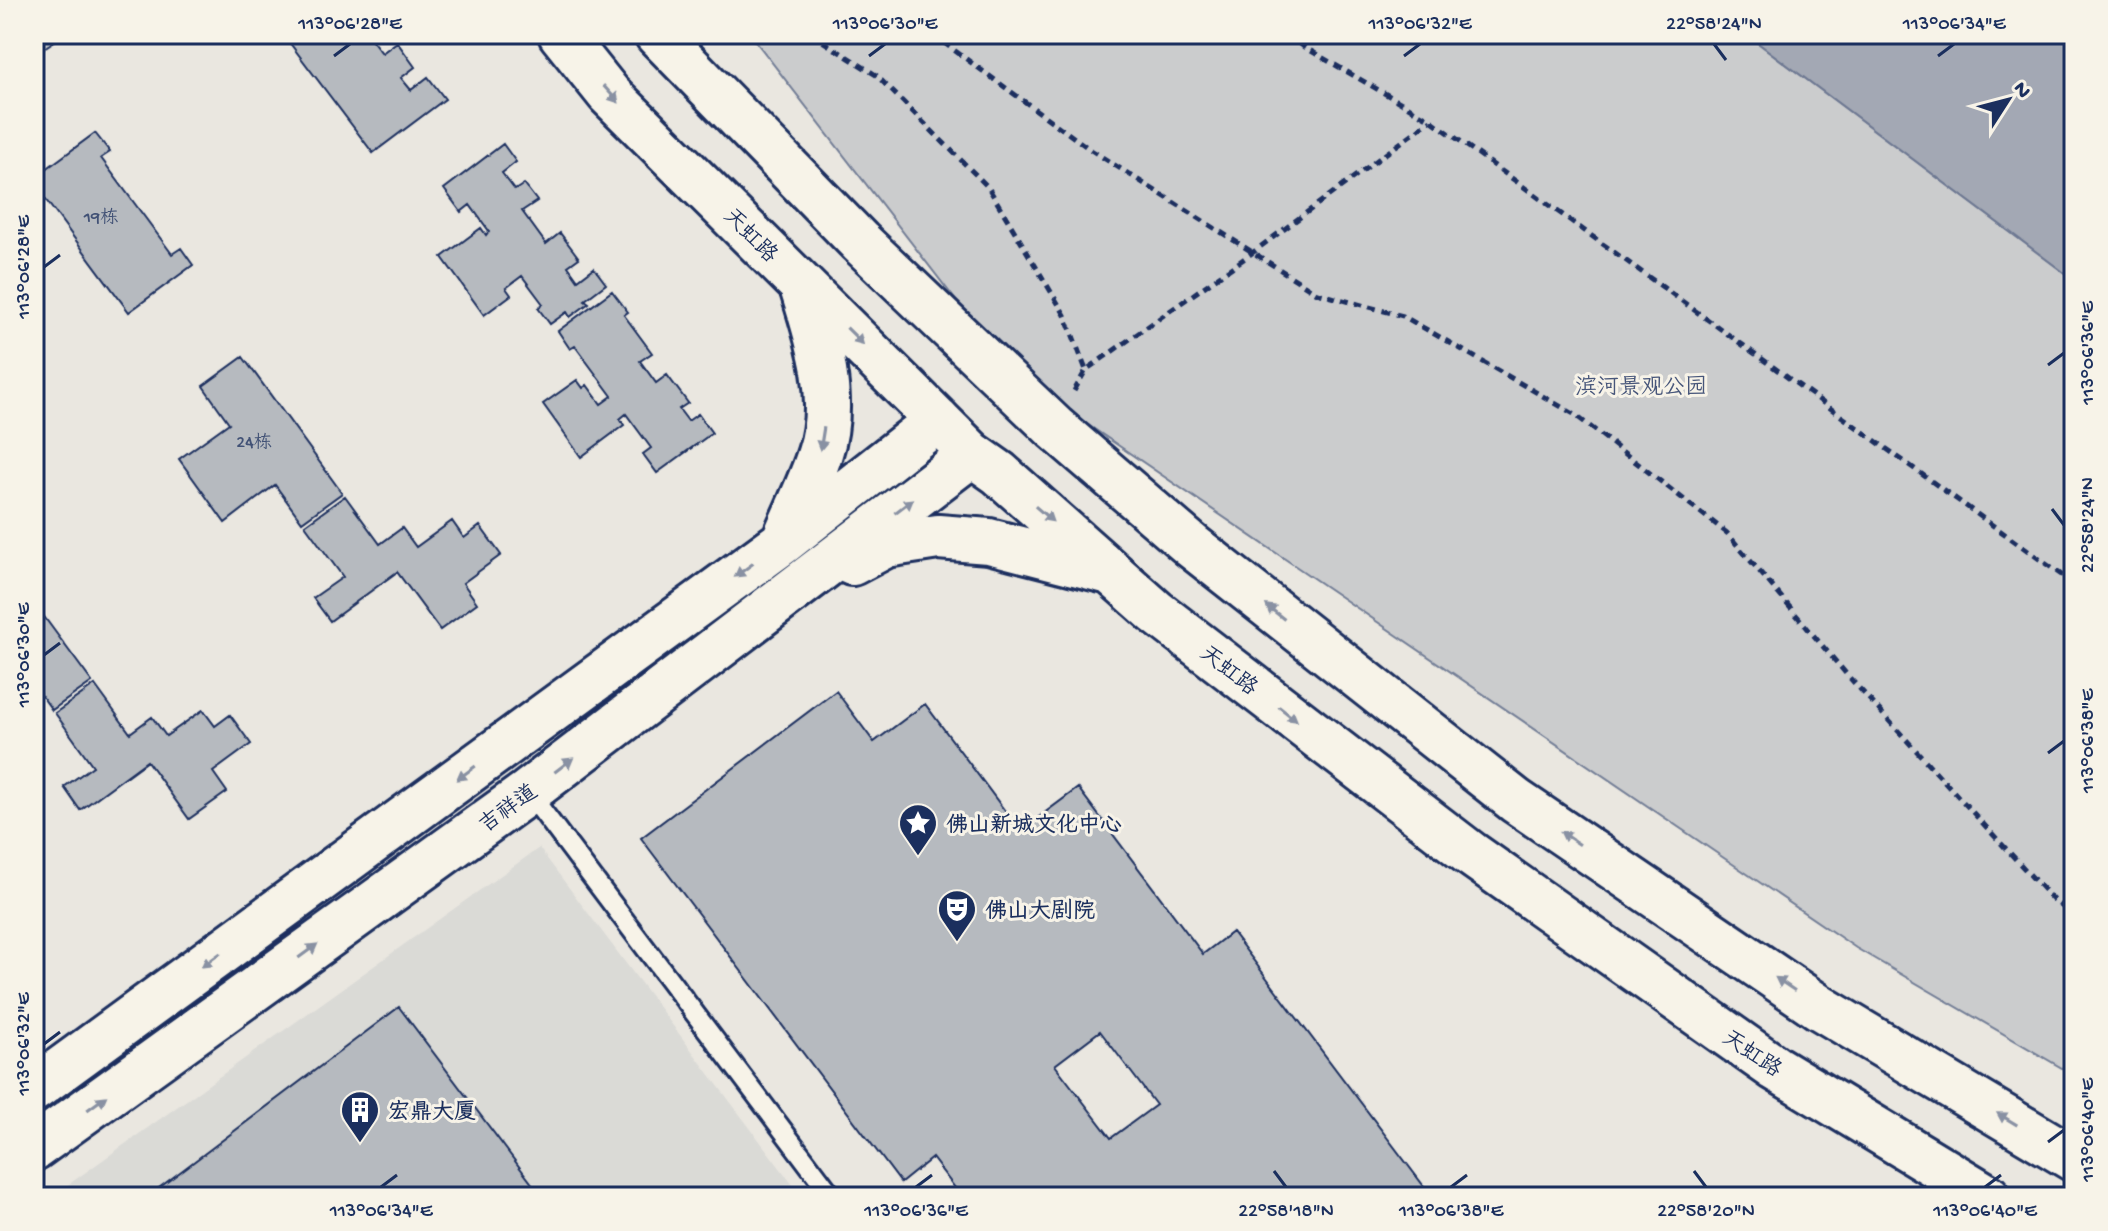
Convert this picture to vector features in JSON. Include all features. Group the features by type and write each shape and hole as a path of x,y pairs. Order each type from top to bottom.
{"main road":[{"name":"天虹路","path":"561,34 609,94 972,454 999,473 1156,612 1483,863 1775,1068 1988,1197"},
{"path":"657,34 860,242 1055,428 1192,546 1516,801 1819,1007 2074,1159"},
{"path":"784,541 821,450 826,407 820,345 800,281"},
{"path":"34,1089 784,541 938,420"},
{"name":"吉祥道","path":"34,1148 528,792 972,454"},
{"path":"763,613 886,545 938,537 989,541 1111,573"}],"lane":[{"path":"528,792 833,1197"}],"path":[{"path":"811,34 876,75 988,187 1065,315 1086,370"},
{"path":"932,34 1091,150 1317,293 1403,316 1574,414 1727,533 1848,676 2043,889 2074,915"},
{"path":"1288,34 1304,47 1431,120 2074,584"},
{"path":"1055,428 1086,370 1252,253 1431,120"}],"shaded area":[{"path":"1746,34 2074,34 2074,280"},
{"path":"539,848 802,1197 51,1197"}],"green space":[{"name":"滨河景观公园","path":"750,34 1746,34 2074,280 2074,1075 1856,948 1012,373"}],"building":[{"path":"34,34 65,34 41,50 34,40"},
{"path":"283,34 367,34 382,53 397,42 415,67 401,78 411,90 428,77 445,99 373,153"},
{"path":"95,133 110,152 101,158 172,254 181,248 193,265 129,312 34,184 34,178"},
{"path":"503,144 516,162 502,173 515,190 524,184 537,201 522,211 546,244 560,233 579,258 568,266 578,280 594,268 606,284 585,300 589,303 570,317 567,312 550,324 538,308 543,304 522,276 506,288 511,295 484,315 442,257 481,228 486,235 489,231 470,205 461,212 444,189"},
{"path":"612,291 628,312 624,315 652,353 640,361 656,383 667,375 688,403 679,409 688,421 698,414 712,433 657,473 643,454 651,448 626,414 620,419 624,425 581,457 543,404 577,380 583,388 587,385 601,404 612,396 575,346 570,349 558,331"},
{"path":"243,357 342,493 302,522 275,485 225,523 179,459 229,423 203,386"},
{"path":"345,496 380,544 402,528 416,547 452,521 464,538 480,526 501,555 463,583 477,603 440,630 397,572 330,621 313,598 343,577 305,525"},
{"path":"34,603 92,682 52,710 34,685"},
{"path":"95,685 130,733 152,717 166,736 203,710 215,726 230,715 251,744 213,772 227,792 189,819 147,761 80,810 64,787 93,766 55,713"},
{"name":"佛山大剧院","path":"836,691 874,742 925,704 1020,831 1078,788 1203,954 1232,932 1432,1197 962,1197 932,1158 901,1183 641,838","holes":["1100,1031 1156,1105 1111,1138 1055,1065"]},
{"name":"宏鼎大厦","path":"399,1007 542,1197 147,1197"}],"place":[{"name":"佛山新城文化中心","path":"918,857"},
{"name":"佛山大剧院","path":"957,943"},
{"name":"宏鼎大厦","path":"360,1144"}]}
